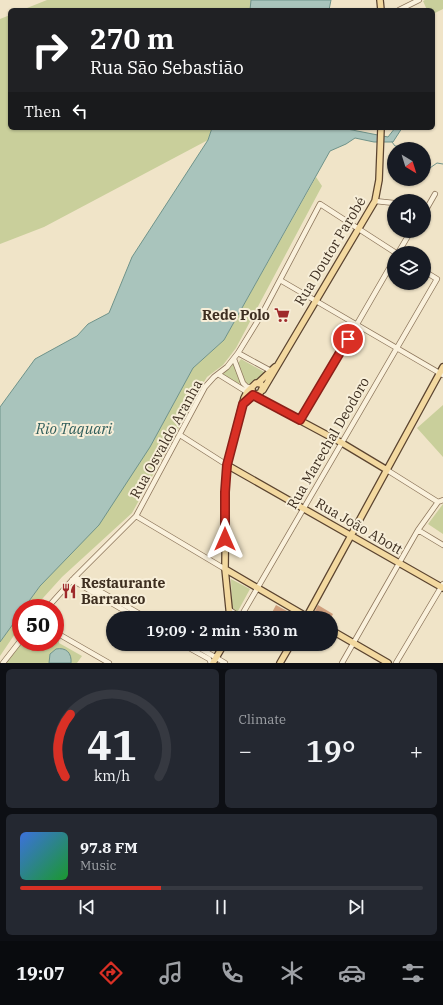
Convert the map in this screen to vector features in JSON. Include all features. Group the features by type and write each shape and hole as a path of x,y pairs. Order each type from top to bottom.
{"main road":[{"name":"Rua Doutor Parobé","path":"243,404 258,393 279,362 375,201 379,180 381,131"},
{"name":"Rua Doutor Parobé","path":"247,392 279,362"},
{"path":"310,611 441,374 443,367"},
{"path":"258,383 262,386 258,393"},
{"path":"252,387 267,402 342,443 387,470"},
{"path":"230,610 226,582 225,492 227,465 247,392 258,393 267,402"},
{"name":"Rua João Abott","path":"227,465 442,586"},
{"path":"227,569 297,611"},
{"path":"338,634 388,663"},
{"path":"213,661 219,651"},
{"path":"280,663 287,651"}],"street":[{"path":"403,8 419,0"},
{"path":"431,201 435,194"},
{"path":"375,201 387,202"},
{"name":"Rua Osvaldo Aranha","path":"55,599 136,516 205,387 234,359 238,353 262,314 320,204 358,230"},
{"path":"358,230 387,247"},
{"path":"300,420 387,272"},
{"name":"Rua Marechal Deodoro","path":"431,275 437,279 431,289"},
{"path":"280,280 441,374"},
{"name":"Rua Marechal Deodoro","path":"244,611 431,290"},
{"path":"238,353 271,371"},
{"path":"234,359 245,385 252,387"},
{"path":"218,374 247,392"},
{"name":"Rua João Abott","path":"180,434 227,465"},
{"path":"342,663 418,530 440,501 387,470"},
{"path":"136,516 227,569"},
{"path":"418,530 443,545"},
{"path":"73,579 134,611"},
{"path":"396,663 442,586"},
{"path":"97,592 126,611"},
{"path":"64,637 109,663"},
{"path":"3,663 12,651"},
{"path":"199,651 213,661 225,663"}],"green space":[{"path":"47,0 251,0 250,8 27,8"},
{"path":"443,0 443,9 435,13 435,8 426,8 423,1"},
{"path":"8,16 8,130 211,130 208,140 44,227 0,244 0,19"},
{"path":"316,177 322,186 236,348 223,365 207,377 199,390 201,392 182,422 132,513 62,577 42,599 31,599 150,447 193,368 224,340"},
{"path":"241,359 266,373 249,387 246,384 238,363"},
{"path":"233,363 241,382 239,384 221,374"},
{"path":"443,405 443,457 417,428"},
{"path":"443,504 443,534 428,524"},
{"path":"231,579 250,589 238,611 232,610"},
{"path":"12,625 12,638 0,656 0,642"},
{"path":"64,646 82,656 77,663 5,663 14,651 64,651"}],"water":[{"path":"251,0 331,0 329,8 250,8"},
{"name":"Rio Taquari","path":"211,130 352,130 388,137 393,130 401,130 393,142 374,142 355,138 330,151 224,340 193,368 150,447 99,525 40,586 31,599 12,599 12,625 0,642 0,407 35,359 77,336 88,324 109,313 132,257 208,140"},
{"path":"64,650 68,652 71,663 49,663 50,654 54,651 64,651"}],"building":[{"path":"276,605 287,611 273,611"},
{"path":"318,605 328,611 315,611"}],"waterway":[{"path":"431,167 437,163 443,164"}],"place":[{"name":"Rede Polo","path":"282,315"},
{"name":"Restaurante Barranco","path":"69,591"}],"route":[{"path":"225,539 225,492 227,465 243,404 253,395 300,420 348,339"}]}
